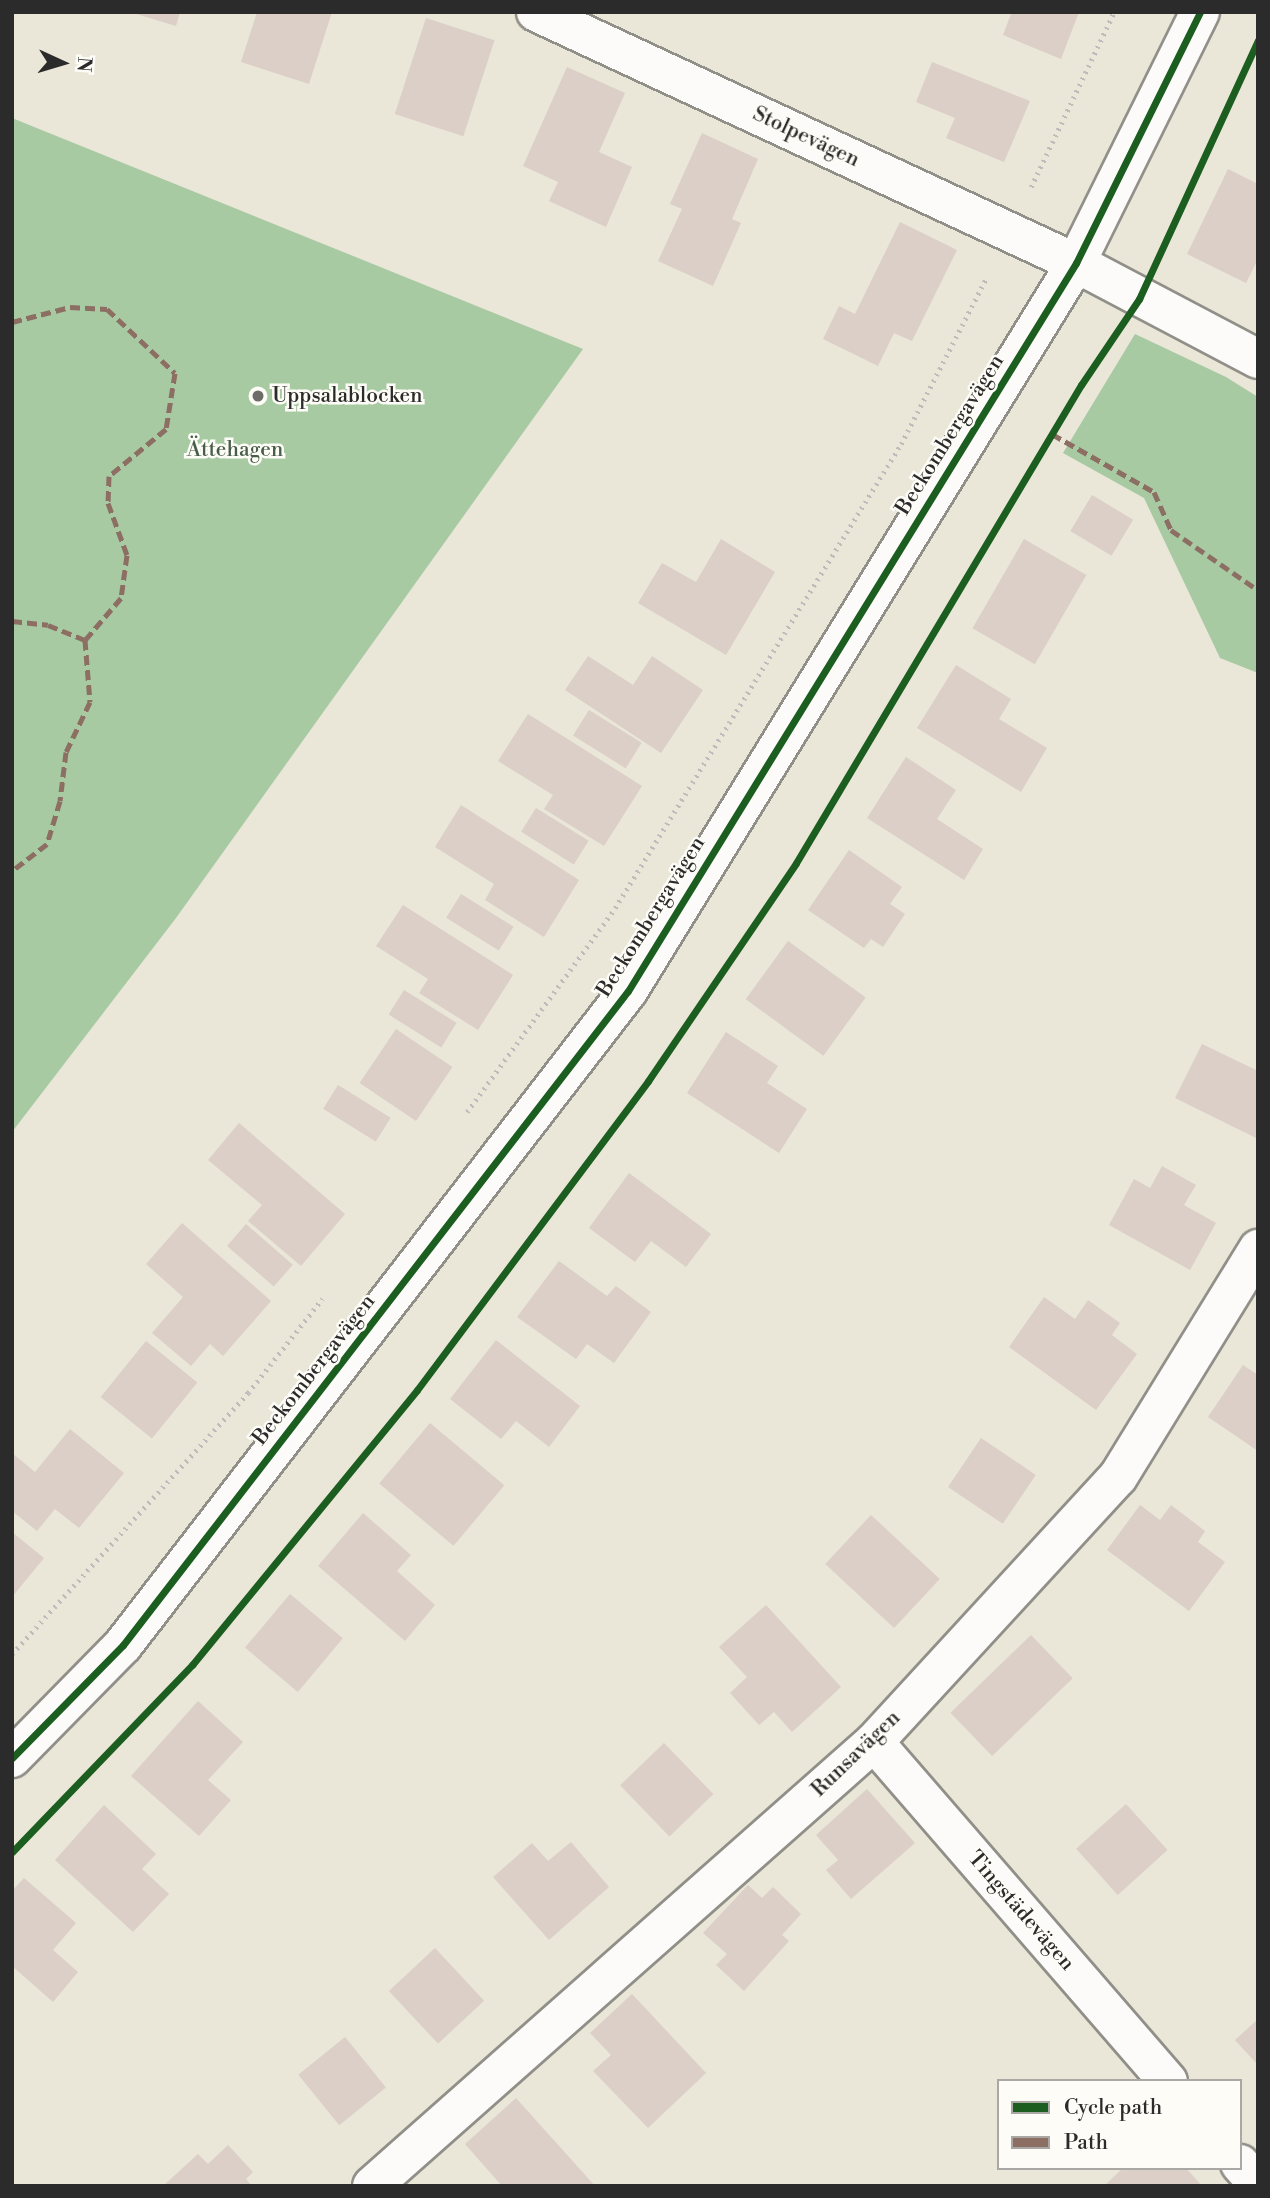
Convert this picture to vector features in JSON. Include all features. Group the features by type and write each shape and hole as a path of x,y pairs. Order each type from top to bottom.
{"street":[{"name":"Beckombergavägen","path":"12,1758 124,1645 628,991 1076,263 1200,12"},
{"name":"Stolpevägen","path":"538,13 1076,263"},
{"path":"1076,263 1258,359"},
{"name":"Runsavägen","path":"372,2186 874,1742 1118,1477 1258,1250"},
{"name":"Tingstädevägen","path":"874,1742 1166,2079"},
{"path":"1242,2166 1258,2185"}],"path":[{"path":"464,1116 615,908 901,444 1010,232 1114,12"},
{"path":"12,1654 248,1393 324,1297"}],"green space":[{"name":"Ättehagen","path":"12,118 583,349 176,918 12,1132"},
{"path":"1135,334 1226,377 1258,397 1258,673 1220,658 1144,498 1063,453"}],"building":[{"path":"130,12 180,12 176,26"},
{"path":"257,12 332,12 309,84 241,62"},
{"path":"1006,12 1079,12 1061,59 1003,35 1011,14"},
{"path":"426,18 494,40 463,136 395,114"},
{"path":"932,62 1030,101 1004,162 946,138 955,118 916,102"},
{"path":"567,67 625,93 599,152 632,167 606,227 549,201 558,182 523,166"},
{"path":"702,133 758,159 732,219 741,223 713,286 658,261 682,209 670,204"},
{"path":"1228,169 1258,184 1258,259 1246,283 1187,254"},
{"path":"900,222 957,250 912,341 894,333 878,366 823,339 839,306 855,314"},
{"path":"1092,495 1133,520 1112,556 1070,531"},
{"path":"721,539 775,572 726,655 638,603 662,563 696,582"},
{"path":"1024,539 1086,575 1035,664 972,628"},
{"path":"588,656 633,685 652,656 703,690 661,753 565,690"},
{"path":"956,665 1011,699 999,719 1047,748 1021,792 917,728"},
{"path":"589,710 642,743 626,768 573,735"},
{"path":"528,714 642,786 604,846 544,809 553,795 498,761"},
{"path":"906,757 956,790 937,819 983,849 964,880 867,818"},
{"path":"461,805 579,880 544,937 485,900 494,884 435,847"},
{"path":"536,808 589,841 574,865 521,832"},
{"path":"849,850 902,887 890,904 905,914 883,947 871,939 864,948 808,910"},
{"path":"461,894 514,927 499,951 446,918"},
{"path":"403,905 513,975 478,1030 419,993 428,979 376,946"},
{"path":"788,941 866,997 823,1056 746,999"},
{"path":"404,990 457,1023 441,1047 389,1015"},
{"path":"396,1029 452,1067 416,1121 360,1083"},
{"path":"726,1032 778,1066 767,1083 807,1109 779,1153 687,1093"},
{"path":"1202,1044 1258,1071 1258,1139 1175,1098"},
{"path":"338,1085 391,1118 376,1142 323,1109"},
{"path":"239,1123 345,1214 301,1266 248,1221 262,1205 208,1160"},
{"path":"1162,1166 1196,1185 1184,1205 1216,1223 1190,1270 1109,1225 1134,1179 1150,1188"},
{"path":"629,1173 711,1234 686,1267 651,1241 635,1262 589,1228"},
{"path":"182,1223 271,1301 223,1356 210,1344 191,1366 152,1333 183,1297 146,1264"},
{"path":"246,1224 293,1265 274,1287 227,1246"},
{"path":"559,1261 607,1296 616,1286 651,1312 614,1363 587,1344 576,1359 517,1317"},
{"path":"1044,1297 1075,1319 1088,1300 1120,1323 1112,1335 1137,1354 1096,1410 1009,1347"},
{"path":"496,1340 580,1406 549,1447 516,1421 501,1439 450,1399"},
{"path":"146,1341 197,1383 152,1438 101,1397"},
{"path":"1243,1365 1258,1375 1258,1451 1208,1417"},
{"path":"430,1423 504,1485 454,1546 379,1484"},
{"path":"70,1429 124,1473 79,1528 55,1509 37,1531 12,1511 12,1453 35,1472"},
{"path":"981,1438 1036,1475 1003,1524 948,1487"},
{"path":"1140,1505 1160,1520 1171,1505 1205,1531 1198,1542 1225,1562 1189,1611 1107,1550"},
{"path":"363,1513 411,1555 397,1571 435,1605 405,1641 318,1566"},
{"path":"871,1515 940,1579 894,1628 825,1564"},
{"path":"12,1532 44,1558 12,1597"},
{"path":"290,1594 343,1638 298,1692 245,1648"},
{"path":"766,1605 841,1687 792,1732 774,1712 759,1725 730,1693 747,1677 719,1647"},
{"path":"1031,1635 1073,1678 992,1756 950,1713"},
{"path":"198,1701 243,1742 208,1780 231,1800 199,1836 131,1776"},
{"path":"664,1743 713,1794 669,1836 620,1785"},
{"path":"867,1789 915,1843 851,1899 826,1870 838,1860 816,1835"},
{"path":"1126,1804 1167,1850 1118,1895 1076,1849"},
{"path":"104,1805 156,1854 142,1869 169,1894 133,1932 55,1860"},
{"path":"571,1842 609,1887 549,1940 493,1877 532,1843 548,1861"},
{"path":"24,1878 76,1923 53,1950 78,1972 53,2002 12,1966 12,1891"},
{"path":"748,1885 762,1898 773,1887 801,1914 782,1935 789,1941 744,1991 716,1965 727,1954 703,1933"},
{"path":"435,1948 484,2001 438,2044 389,1991"},
{"path":"632,1994 706,2073 648,2128 593,2071 611,2055 590,2033"},
{"path":"1258,2019 1258,2065 1235,2040"},
{"path":"345,2037 386,2088 339,2125 298,2075"},
{"path":"516,2098 595,2186 502,2186 465,2144"},
{"path":"228,2145 253,2172 246,2179 252,2186 163,2186 198,2154 208,2164"},
{"path":"1121,2170 1188,2170 1202,2186 1104,2186"}],"marked path":[{"path":"12,322 70,307 107,309 175,373 166,429 109,476 108,503 127,555 121,598 85,640 90,702 66,752 60,801 47,844 12,871"},
{"path":"1052,434 1154,492 1171,530 1258,590"},
{"path":"12,621 48,625 85,640"}],"cycle path":[{"path":"12,1758 123,1645 628,991 1076,263 1200,12"},
{"path":"12,1852 192,1665 417,1390 648,1081 796,863 1081,385 1139,299 1258,40"}],"place":[{"name":"Uppsalablocken","path":"258,396"}]}
